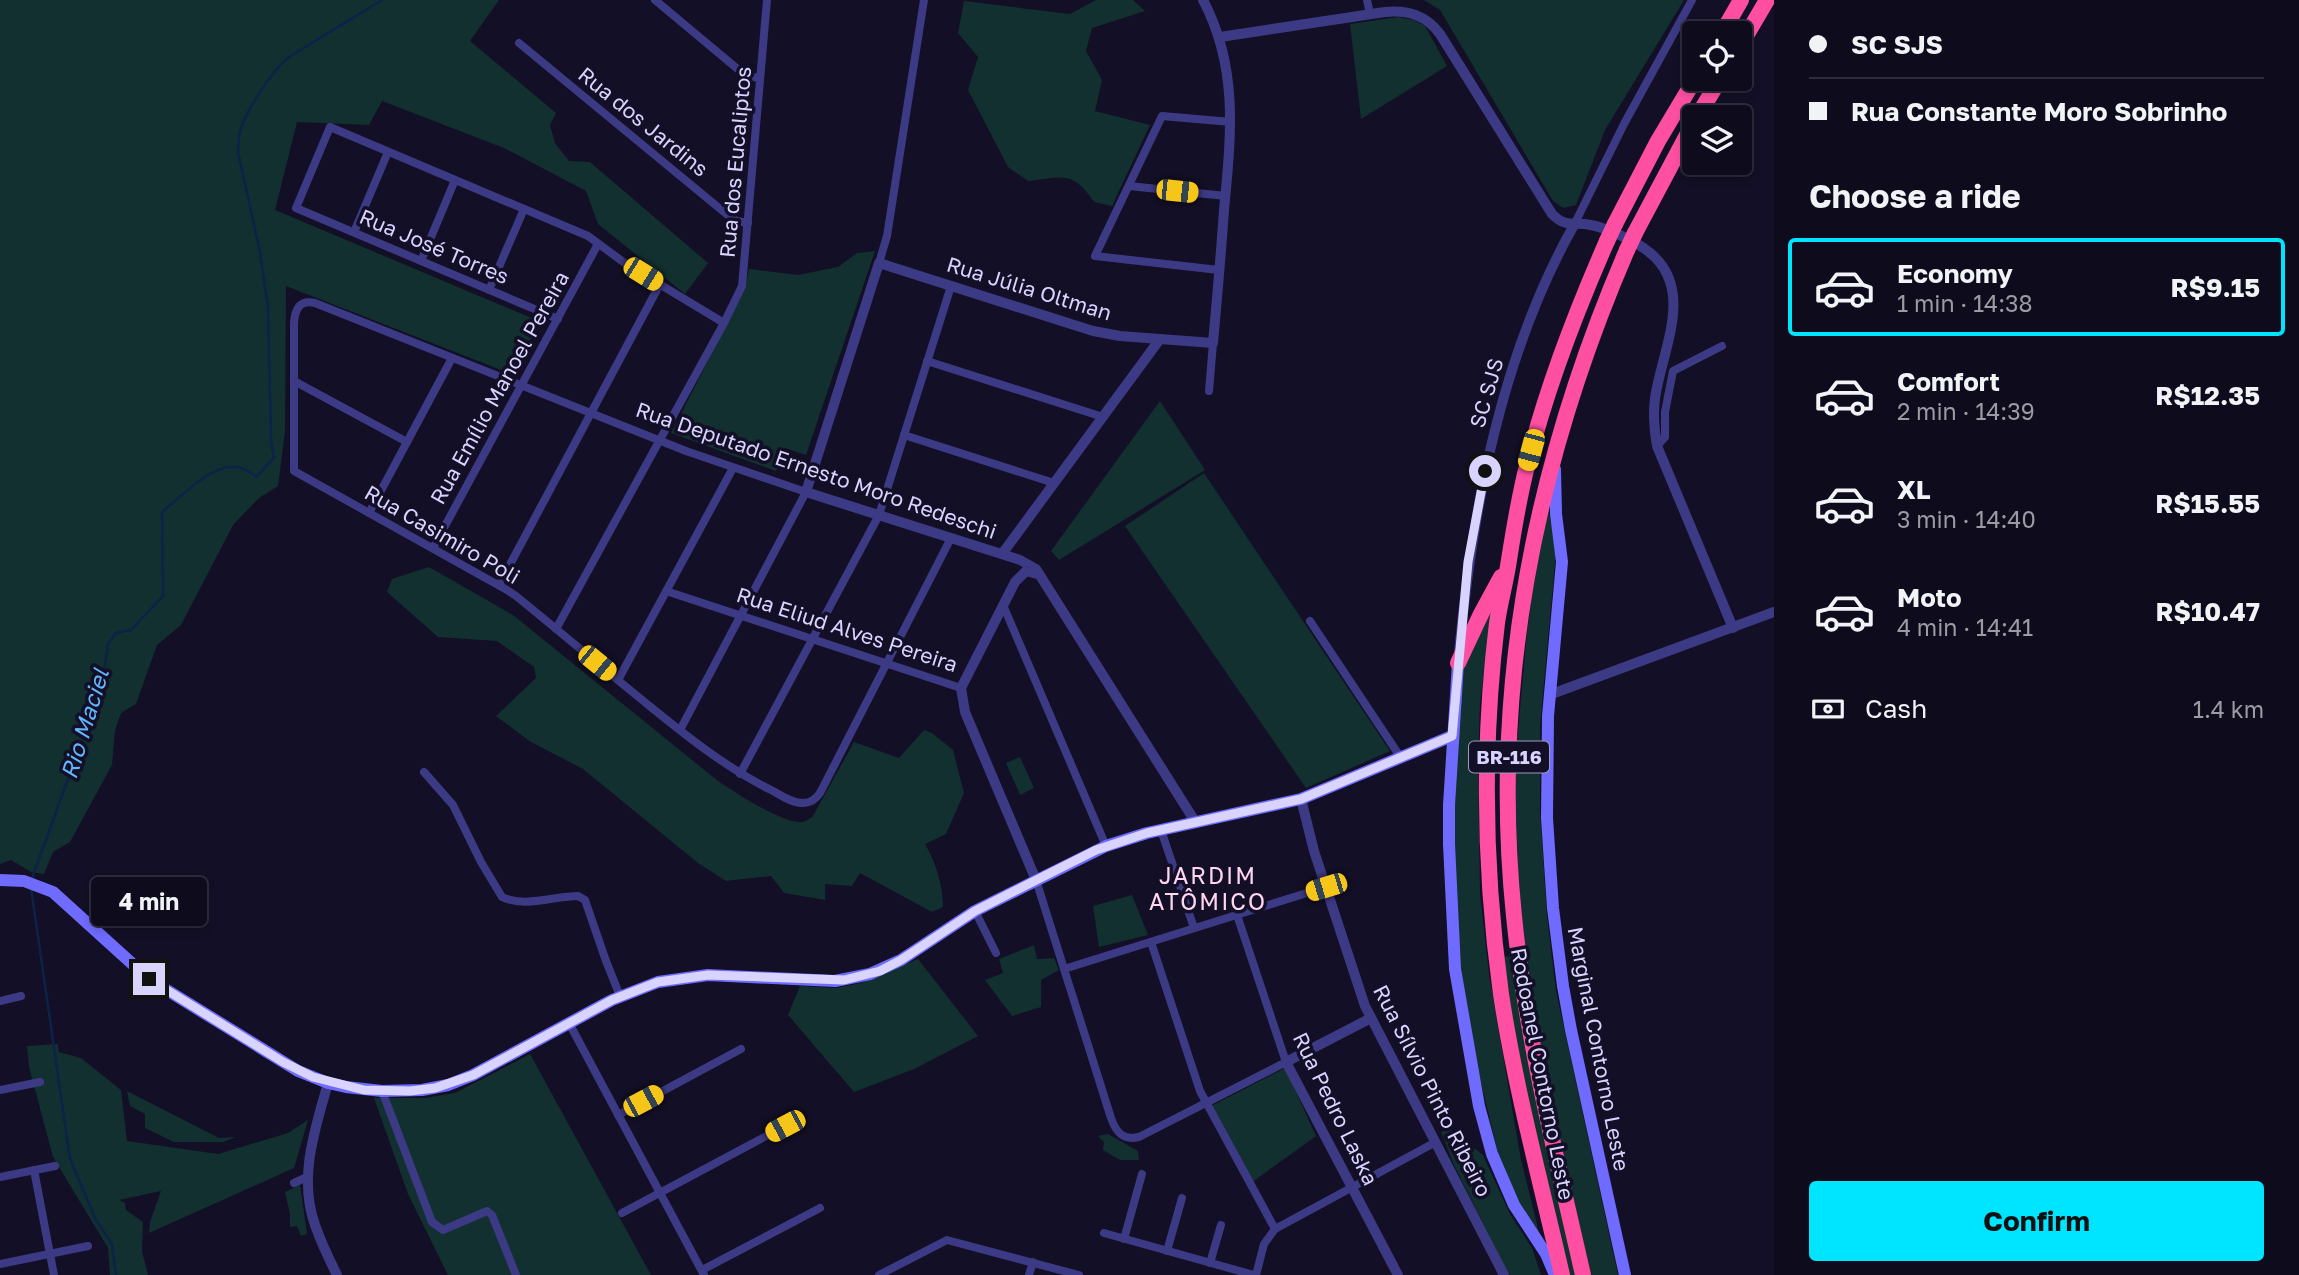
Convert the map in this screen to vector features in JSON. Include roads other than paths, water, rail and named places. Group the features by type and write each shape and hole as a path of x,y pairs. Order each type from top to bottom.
{"highway":[{"path":"1729,21 1741,0"},
{"path":"1752,26 1767,0"},
{"name":"Rodoanel Contorno Leste","path":"1562,1275 1507,1024 1496,953 1486,793 1498,620 1517,510 1539,425 1563,351 1615,224 1651,152 1688,91"},
{"name":"Rodoanel Contorno Leste","path":"1583,1275 1529,1026 1514,916 1508,827 1510,719 1517,641 1531,552 1555,451 1590,338 1635,233 1682,145"},
{"path":"1458,663 1509,563"}],"main road":[{"name":"Marginal Contorno Leste","path":"1555,451 1556,514 1562,572 1549,695 1547,818 1558,952 1571,1030 1625,1275"},
{"path":"1458,663 1448,844 1455,968 1479,1106 1500,1174 1514,1205 1546,1254 1555,1275"},
{"path":"0,880 24,881 38,885 61,898 156,985 290,1067 328,1083 382,1091 422,1090 460,1081 620,996 658,982 690,976 729,975 827,981 856,978 892,965 975,911 1106,846 1161,830 1301,799 1452,736"}],"street":[{"path":"655,0 746,76 760,78"},
{"name":"Rua dos Eucaliptos","path":"556,629 739,294 743,279 767,0"},
{"path":"680,730 806,492 887,236 924,0"},
{"path":"1203,0 1220,37 1231,122 1209,391"},
{"path":"1367,0 1370,14"},
{"path":"1574,225 1624,124 1692,0"},
{"path":"1220,37 1396,11 1422,16 1435,27 1546,207 1558,220 1574,225 1592,225 1638,245 1656,258 1670,277 1674,311 1655,399 1654,429 1657,446 1733,628"},
{"name":"Rua dos Jardins","path":"519,43 730,217 748,223"},
{"path":"1219,270 1096,256 1162,116 1231,122"},
{"name":"Rua José Torres","path":"388,152 330,127 296,208 558,319"},
{"path":"354,232 388,152 588,236 724,323"},
{"path":"421,261 455,180"},
{"path":"1129,186 1226,196"},
{"path":"489,290 524,209"},
{"name":"SC SJS","path":"1458,663 1474,524 1496,428 1533,314 1551,268 1574,225"},
{"name":"Rua Emílio Manoel Pereira","path":"433,548 598,244"},
{"name":"Rua Júlia Oltman","path":"880,263 1093,331 1213,343"},
{"path":"499,585 660,284"},
{"path":"740,774 879,515 951,286"},
{"name":"Rua Deputado Ernesto Moro Redeschi","path":"294,381 295,315 300,304 315,303 659,441 733,468 1028,564 1042,578 1196,823"},
{"path":"1015,582 1014,563 1002,554 1160,339"},
{"path":"1657,446 1665,437 1664,412 1673,371 1722,346"},
{"path":"369,513 452,358"},
{"path":"927,361 1103,416"},
{"path":"294,381 407,442"},
{"name":"Rua Casimiro Poli","path":"294,381 294,471 499,585 680,730 740,774 787,799 807,803 820,793 887,664"},
{"path":"904,435 1054,483"},
{"path":"618,680 733,468"},
{"path":"887,664 951,538"},
{"path":"961,688 1015,582 1026,571 1042,578"},
{"name":"Rua Eliud Alves Pereira","path":"666,591 961,688 965,712 1036,880 1114,1126 1122,1136 1139,1137 1205,1103"},
{"path":"1003,605 1106,846"},
{"path":"1549,695 1774,612"},
{"path":"1310,621 1401,758"},
{"path":"424,772 453,805 502,897 523,901 578,896 585,900 620,996"},
{"name":"Rua Sílvio Pinto Ribeiro","path":"1301,799 1357,984 1371,1018 1499,1273"},
{"path":"1161,830 1194,928"},
{"path":"1064,969 1326,887"},
{"path":"975,911 996,953"},
{"name":"Rua Pedro Laska","path":"1237,915 1286,1062 1398,1275"},
{"path":"1151,942 1205,1103 1275,1230"},
{"path":"0,1001 21,996"},
{"path":"1205,1103 1371,1018"},
{"path":"569,1023 703,1273 820,1208"},
{"path":"618,1115 741,1049"},
{"path":"0,1090 40,1082"},
{"path":"328,1083 313,1137 307,1177 316,1241 337,1275"},
{"path":"382,1091 432,1222 443,1230 486,1211 492,1215 516,1275"},
{"path":"622,1213 785,1126"},
{"path":"1104,1233 1255,1275 1267,1238 1275,1230 1434,1143"},
{"path":"0,1177 55,1166"},
{"path":"34,1170 54,1275"},
{"path":"1124,1239 1142,1174"},
{"path":"294,1183 307,1177"},
{"path":"1167,1251 1182,1198"},
{"path":"1210,1263 1221,1225"},
{"path":"879,1275 947,1240 1079,1275"},
{"path":"0,1264 88,1246"},
{"path":"1029,1275 1033,1262"}],"waterway":[{"name":"Rio Maciel","path":"32,878 102,686 108,644 116,633 131,630 163,596 162,512 195,484 219,470 232,467 244,469 256,477 274,458 271,441 268,308 260,252 238,152 246,116 259,93 289,57 382,0"},
{"name":"Rio Maciel","path":"31,888 70,1159 96,1220 112,1244 116,1275"}],"district":[{"name":"JARDIM ATÔMICO","path":"1208,889"}]}
